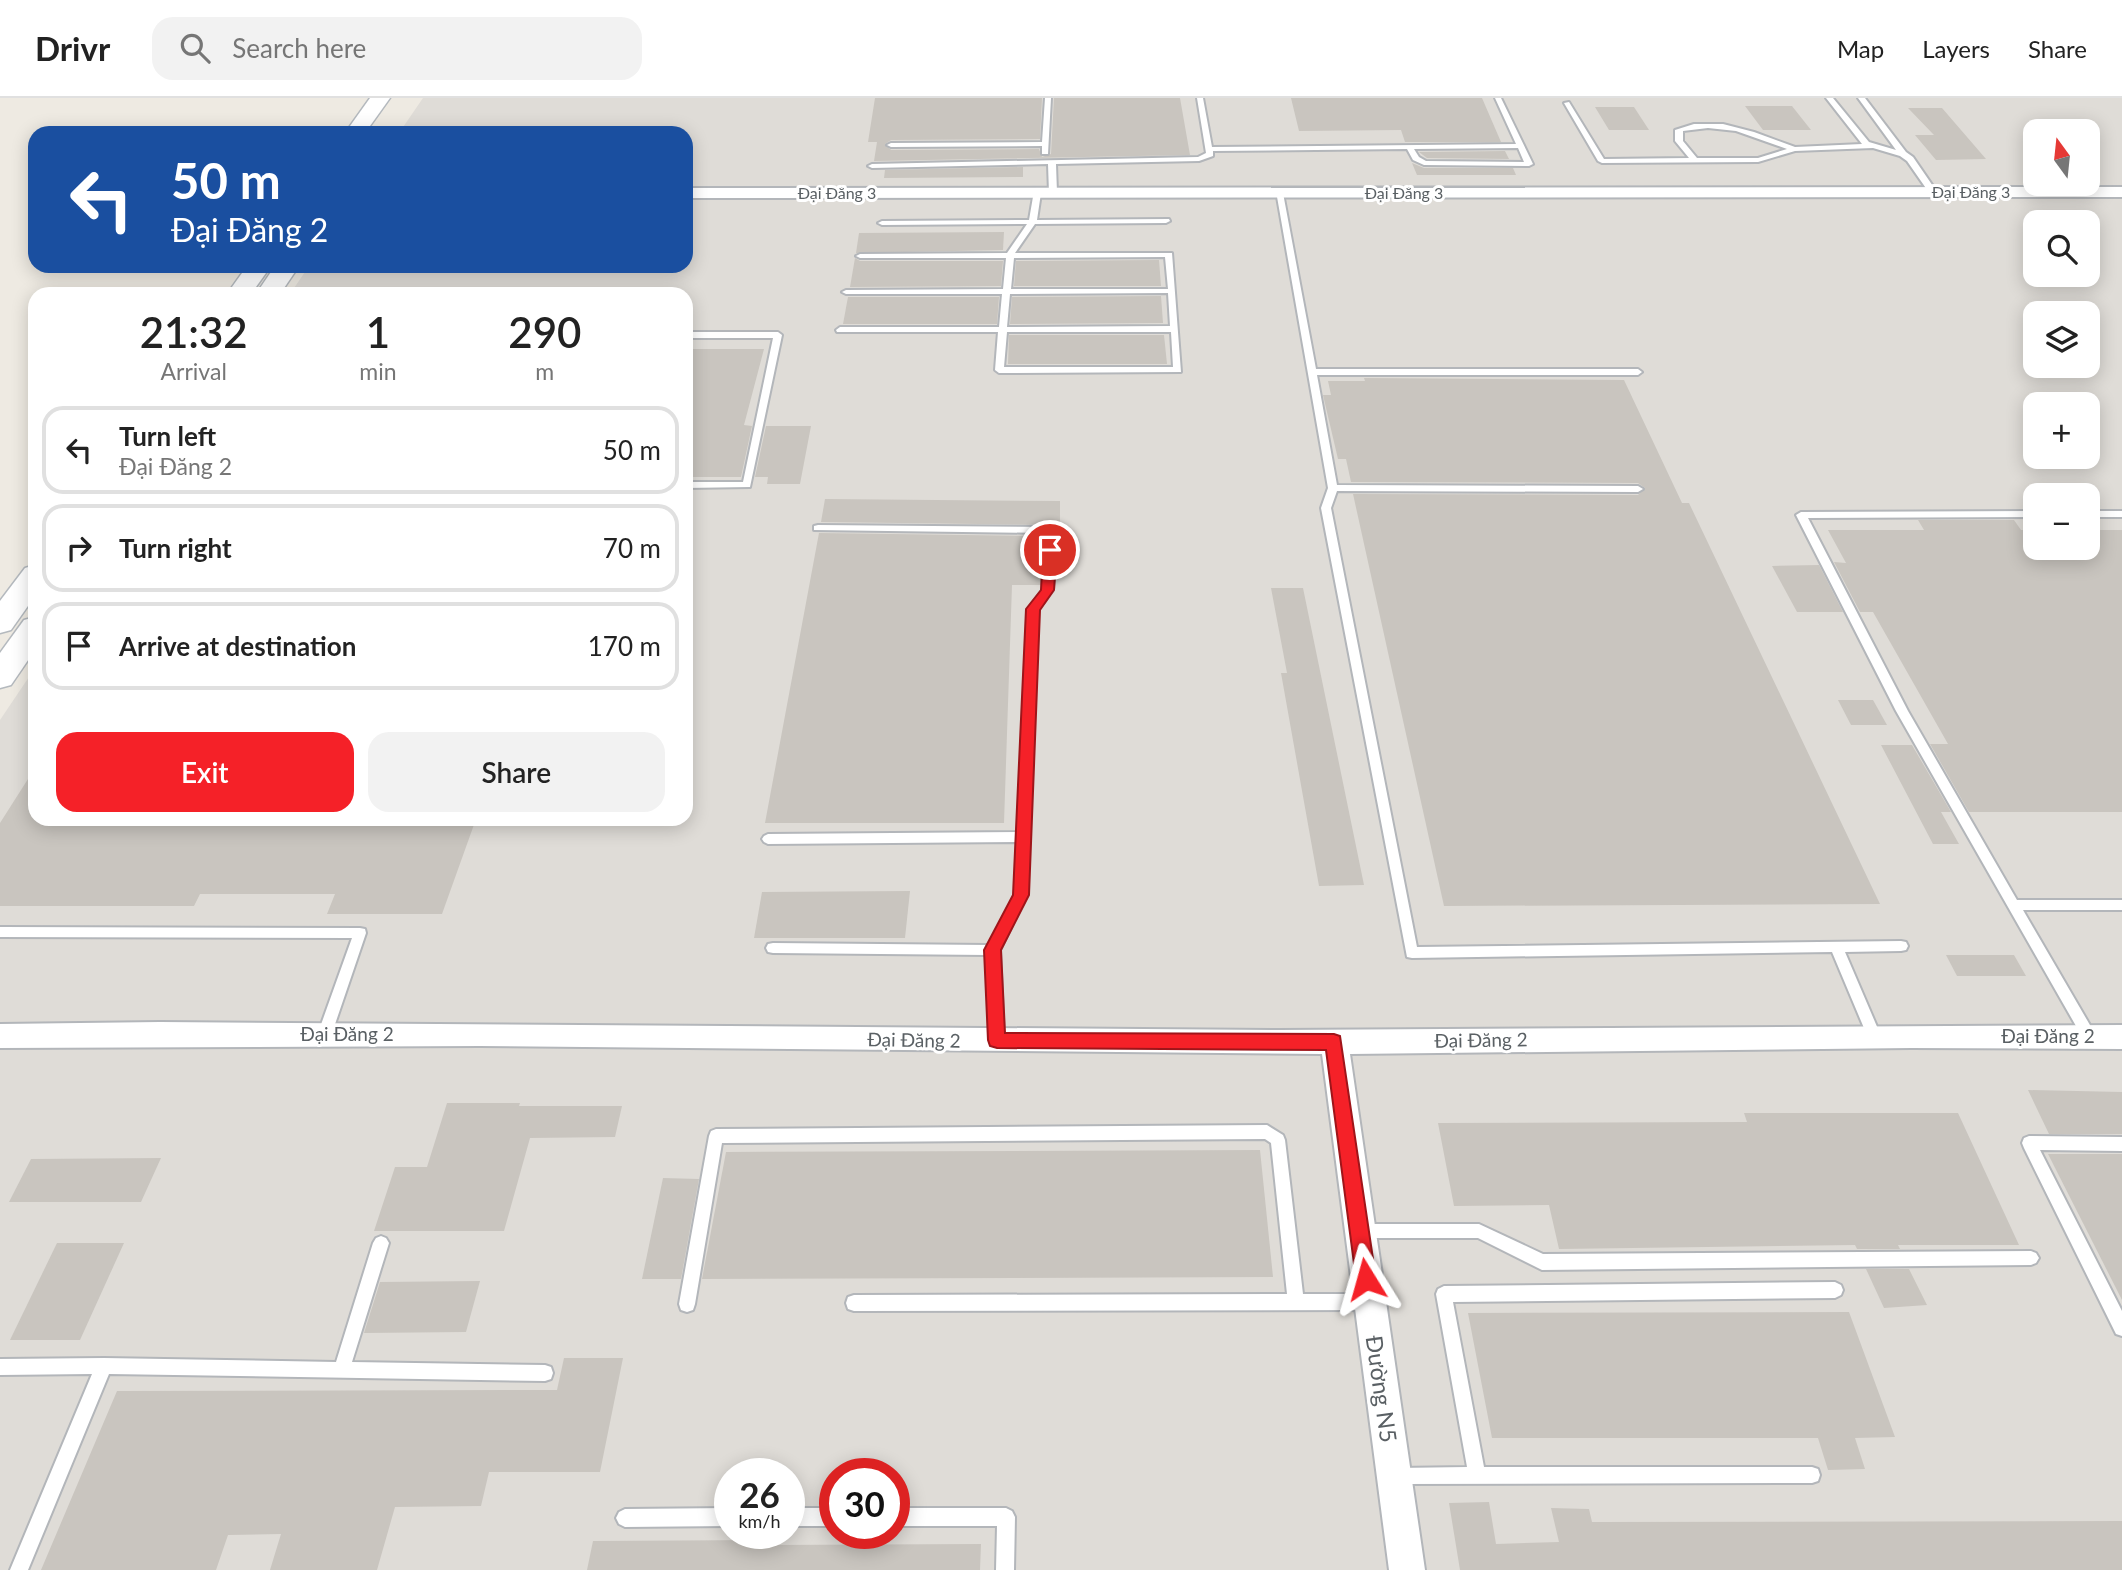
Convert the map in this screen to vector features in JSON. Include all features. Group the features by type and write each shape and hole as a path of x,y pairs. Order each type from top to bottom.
{"main road":[{"path":"362,126 388,102"},
{"path":"381,126 388,102"},
{"path":"0,623 28,585"},
{"path":"0,677 28,637"}],"street":[{"name":"Đại Đăng 3","path":"693,193 2122,192"},
{"name":"Đại Đăng 2","path":"0,1036 325,1033 1334,1042 1874,1036 2122,1037"},
{"name":"Đường N5","path":"1334,1042 1407,1570"}],"lane":[{"path":"860,256 1010,255 1169,254 1178,370 999,370 1010,255 1033,222 1045,193 1048,98"},
{"path":"872,166 1199,159 1210,154 1200,98"},
{"path":"1409,146 1416,158 1424,163 1529,164 1498,98"},
{"path":"1829,98 1861,139 1874,146 1903,154"},
{"path":"1861,98 1933,192"},
{"path":"1567,103 1602,161 1758,160 1794,149 1874,146"},
{"path":"1695,160 1679,141 1679,130 1697,124 1745,130 1794,149"},
{"path":"891,145 1045,144"},
{"path":"1210,149 1520,146"},
{"path":"1279,193 1333,488 1326,508 1412,953 1901,946"},
{"path":"882,223 1167,221"},
{"path":"846,292 1171,291"},
{"path":"840,330 1175,329"},
{"path":"693,335 778,335 747,485 693,485"},
{"path":"1312,372 1639,372"},
{"path":"1333,488 1638,489"},
{"path":"2023,514 1801,514 1902,711 2089,1036"},
{"path":"2100,514 2122,514"},
{"path":"817,528 1051,530 1048,590 1033,609 1021,895 993,950 997,1040"},
{"path":"768,839 1023,837"},
{"path":"2014,905 2122,905"},
{"path":"0,932 359,933 325,1033"},
{"path":"1836,947 1874,1036"},
{"path":"773,948 993,950"},
{"path":"687,1304 716,1136 1253,1132 1267,1132 1278,1140 1296,1301"},
{"path":"2122,1144 2029,1143 2122,1328"},
{"path":"1359,1231 1479,1231 1542,1262 2031,1258"},
{"path":"341,1370 381,1243"},
{"path":"1477,1476 1444,1294 1835,1290"},
{"path":"854,1303 1370,1302"},
{"path":"19,1570 104,1366"},
{"path":"0,1367 104,1366 545,1373"},
{"path":"1393,1476 1812,1475"},
{"path":"625,1517 714,1517"},
{"path":"910,1517 1006,1517 1005,1570"}],"shaded area":[{"path":"423,98 2122,98 2122,1570 0,1570 0,720 28,678 28,826 693,826 693,287 295,287 304,273 693,273 693,126 404,126"}],"building":[{"path":"875,98 1042,98 1040,139 891,140 885,144 891,150 1039,149 1042,157 1051,154 1054,98 1180,98 1190,155 874,161 877,142 868,142"},
{"path":"1291,98 1482,98 1501,142 1405,142 1401,130 1299,131"},
{"path":"1745,106 1792,106 1811,130 1763,130"},
{"path":"1595,107 1634,107 1649,130 1609,130"},
{"path":"1908,108 1942,108 1986,159 1936,160 1915,135 1934,135"},
{"path":"1505,151 1509,159 1427,158 1419,152"},
{"path":"1412,163 1424,168 1513,168 1516,175 1417,175"},
{"path":"1023,167 1023,177 884,178 885,170"},
{"path":"1004,232 1003,250 856,253 859,233"},
{"path":"855,258 860,261 1003,261 1001,286 850,287"},
{"path":"1159,260 1161,286 1014,286 1016,261"},
{"path":"1161,296 1163,323 1010,324 1012,297"},
{"path":"848,297 999,297 997,324 843,324"},
{"path":"1009,335 1164,335 1167,364 1008,364"},
{"path":"693,349 764,349 744,425 752,426 741,477 693,477"},
{"path":"1364,378 1624,380 1682,503 1689,503 1880,904 1444,906 1353,494 1638,495 1645,488 1638,483 1351,482 1346,459 1338,459 1323,395 1331,395 1328,381 1365,381"},
{"path":"766,426 811,426 800,484 767,484 768,477 755,477"},
{"path":"825,499 1060,501 1060,525 821,522"},
{"path":"1918,520 2014,520 2023,530 2023,560 2100,560 2100,530 2122,530 2122,812 1969,812 1930,744 1948,744 1873,612 1860,612 1834,562 1846,563 1828,530 1924,530"},
{"path":"819,533 1043,536 1041,585 1012,585 1004,823 765,823"},
{"path":"1819,565 1843,612 1797,612 1772,566"},
{"path":"1271,588 1303,588 1364,885 1319,886 1281,673 1287,673"},
{"path":"1838,700 1873,700 1887,725 1851,725"},
{"path":"1881,745 1912,745 1951,812 1941,812 1959,844 1933,844"},
{"path":"28,779 28,826 473,826 442,914 327,914 335,894 200,894 194,906 0,906 0,823"},
{"path":"910,891 905,938 754,938 762,892"},
{"path":"1946,955 2014,955 2026,976 1957,976"},
{"path":"2028,1090 2122,1092 2122,1134 2049,1134"},
{"path":"447,1103 622,1106 615,1137 530,1138 504,1231 374,1231 395,1167 427,1167"},
{"path":"1744,1113 1958,1113 2019,1245 1898,1245 1900,1249 1857,1249 1855,1245 1559,1249 1549,1205 1454,1206 1438,1123 1747,1122"},
{"path":"1260,1150 1273,1277 702,1279 726,1152"},
{"path":"2048,1154 2122,1154 2122,1300"},
{"path":"161,1158 141,1202 9,1202 31,1159"},
{"path":"663,1178 699,1179 681,1279 642,1279"},
{"path":"57,1243 124,1243 80,1340 10,1340"},
{"path":"1866,1269 1909,1269 1927,1305 1884,1308"},
{"path":"480,1281 466,1332 364,1333 380,1282"},
{"path":"1849,1312 1895,1437 1855,1438 1865,1469 1828,1470 1818,1438 1492,1438 1468,1313"},
{"path":"564,1358 623,1358 600,1472 489,1472 481,1506 395,1507 377,1570 270,1570 281,1534 228,1535 216,1570 41,1570 117,1391 557,1390"},
{"path":"1489,1502 1496,1544 1559,1542 1551,1508 1589,1509 1592,1522 2122,1521 2122,1570 1460,1570 1449,1503"},
{"path":"714,1540 714,1549 805,1549 805,1545 819,1545 819,1549 910,1549 910,1544 981,1544 980,1570 587,1570 593,1541"}],"route":[{"path":"1050,550 1048,590 1033,609 1021,895 993,950 997,1040 1334,1042 1366,1279"}]}
